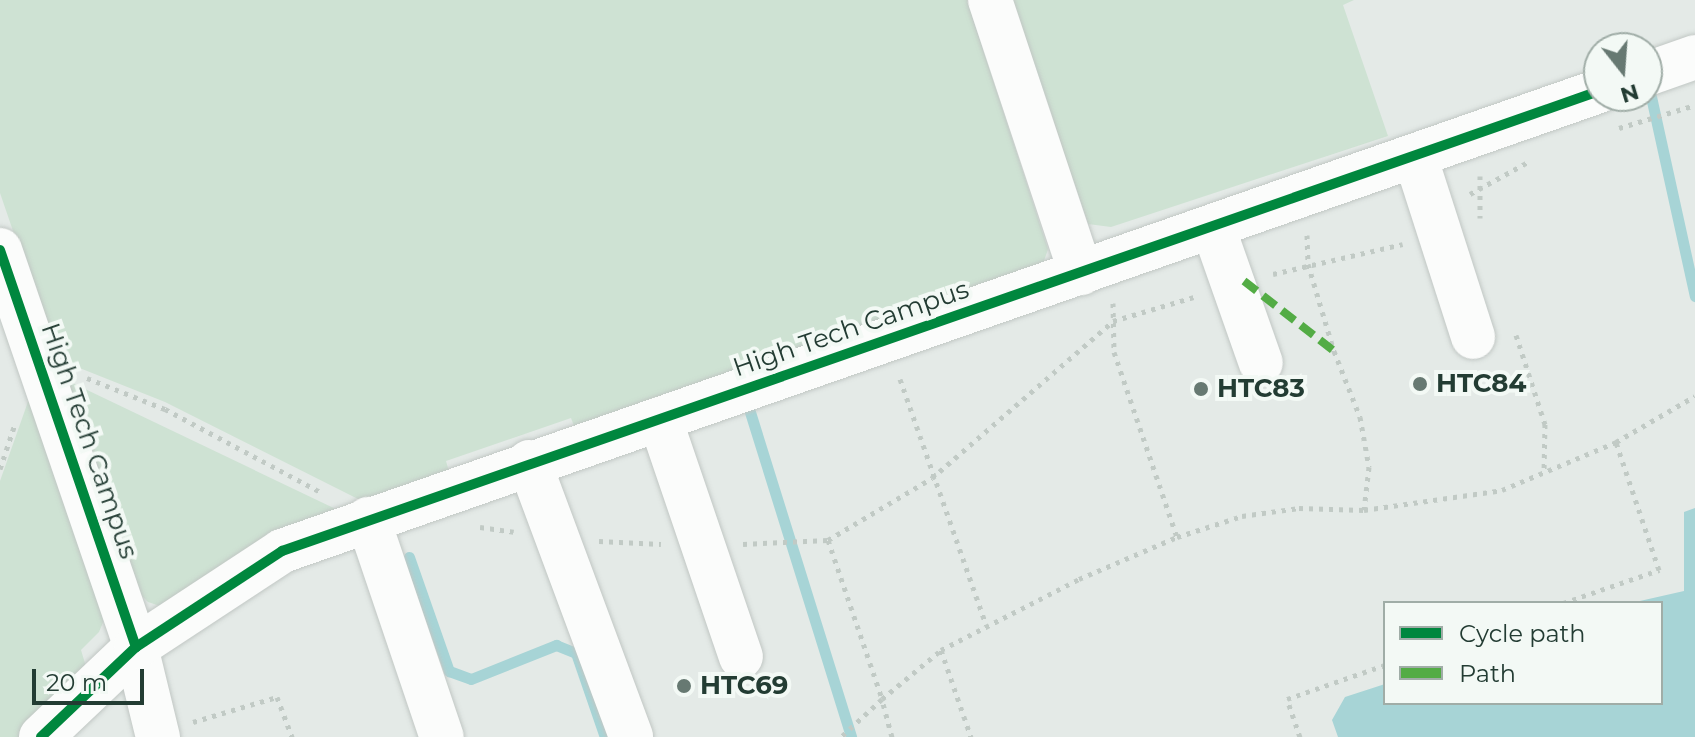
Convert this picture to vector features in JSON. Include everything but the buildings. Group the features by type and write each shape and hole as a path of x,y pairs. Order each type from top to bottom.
{"street":[{"path":"990,0 1097,267"},
{"path":"1663,68 1695,57"},
{"name":"High Tech Campus","path":"41,737 136,647 282,551 352,510 529,462 660,419 1415,156 1599,112"},
{"path":"1415,156 1473,337"},
{"path":"1213,227 1261,363"},
{"name":"High Tech Campus","path":"0,250 136,647"},
{"path":"660,419 741,657"},
{"path":"529,462 631,737"},
{"path":"352,510 442,737"},
{"path":"136,647 158,735"}],"path":[{"path":"1612,112 1640,122 1695,105"},
{"path":"468,525 557,538 705,546 828,540 932,478 1113,321 1438,230 1480,185 1540,156"},
{"path":"1306,194 1308,264 1360,417 1369,467 1364,510"},
{"path":"1097,267 1113,321 1114,352 1177,537"},
{"path":"888,340 932,478 986,625"},
{"path":"0,469 38,358 165,409 352,510"},
{"path":"841,737 941,650 986,625 1177,537 1242,516 1299,508 1364,510 1502,490 1616,442 1695,396"},
{"path":"1569,601 1659,570 1616,442"},
{"path":"828,540 892,737"},
{"path":"941,650 971,737"},
{"path":"1300,737 1287,699 1383,666"},
{"path":"158,735 277,697 292,737"}],"green space":[{"path":"0,0 967,0 1048,249 1043,264 576,431 571,418 446,461 450,475 366,503 165,402 57,359 0,193"},
{"path":"1011,0 1354,0 1343,5 1388,136 1111,227 1088,224"},
{"path":"62,378 342,512 166,608 148,602 134,588"},
{"path":"30,396 106,615 99,632 81,650 90,680 27,737 0,737 0,481"}],"water":[{"path":"1695,508 1695,737 1338,737 1332,720 1345,697 1383,685 1383,705 1663,705 1663,601 1640,601 1684,591 1684,512"}],"waterway":[{"path":"1654,112 1695,296"},
{"path":"750,412 851,737"},
{"path":"409,557 449,671 471,679 556,645 576,653 605,737"}],"marked path":[{"path":"1244,281 1334,351"}],"cycle path":[{"path":"41,737 136,647 282,551 1583,97"},
{"path":"0,250 136,647"}],"place":[{"name":"HTC84","path":"1420,384"},
{"name":"HTC83","path":"1201,389"},
{"name":"HTC69","path":"684,686"}]}
